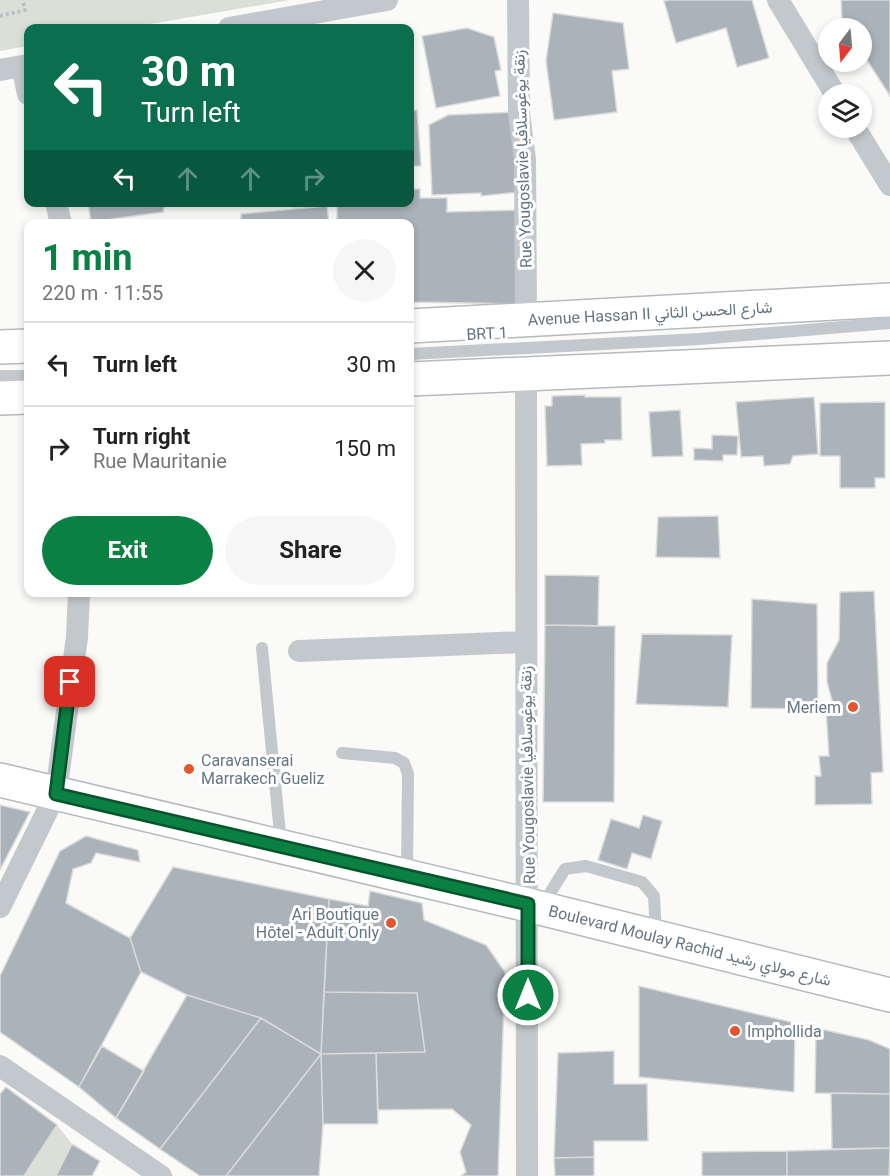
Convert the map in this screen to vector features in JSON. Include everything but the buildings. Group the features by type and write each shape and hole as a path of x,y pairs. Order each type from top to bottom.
{"main road":[{"name":"Avenue Hassan II شارع الحسن الثاني","path":"414,326 890,300"},
{"path":"0,347 24,346"},
{"path":"414,379 890,358"},
{"path":"0,398 24,397"},
{"name":"Boulevard Moulay Rachid شارع مولاي رشيد","path":"0,780 535,906 890,994"}],"street":[{"path":"252,24 387,0"},
{"name":"Rue Yougoslavie زنقة يوغوسلافيا","path":"518,0 519,113 525,159 526,319"},
{"path":"778,0 829,84"},
{"path":"17,67 24,84"},
{"path":"861,138 890,185"},
{"name":"Rue Yougoslavie زنقة يوغوسلافيا","path":"526,373 525,642 535,906 526,1176"},
{"path":"0,907 56,794 80,597"},
{"path":"299,651 525,642"},
{"path":"0,1066 161,1176"}],"lane":[{"name":"BRT 1","path":"414,354 699,339 890,323"},
{"path":"0,376 24,376"},
{"path":"262,648 281,847"},
{"path":"342,753 395,758 404,763 408,774 407,876"},
{"path":"535,906 565,869 586,866 642,882 654,896 657,936"}],"path":[{"path":"0,16 25,10 23,0"}],"shaded area":[{"path":"0,0 290,0 150,24 24,24 24,47 0,51"},
{"path":"57,1125 72,1144 56,1176 24,1176"}],"place":[{"name":"Meriem","path":"853,707"},
{"name":"Caravanserai Marrakech Gueliz","path":"189,769"},
{"name":"Ari Boutique Hôtel - Adult Only","path":"391,923"},
{"name":"Imphollida","path":"735,1031"}],"route":[{"path":"70,682 56,794 528,904 528,995"}]}
